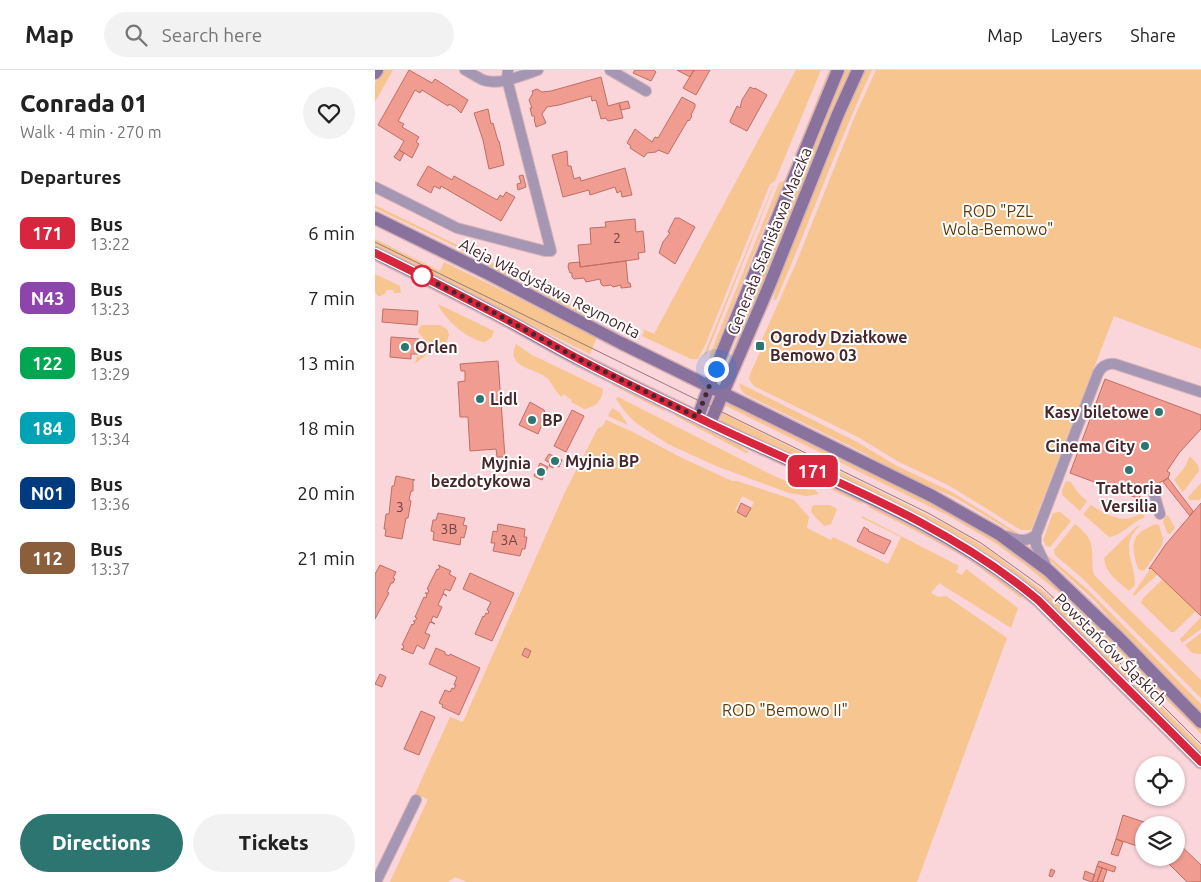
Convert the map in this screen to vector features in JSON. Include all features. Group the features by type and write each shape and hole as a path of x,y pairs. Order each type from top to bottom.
{"main road":[{"name":"Generała Stanisława Maczka","path":"697,417 839,70"},
{"name":"Generała Stanisława Maczka","path":"710,423 858,70"},
{"name":"Aleja Władysława Reymonta","path":"375,218 709,387"},
{"path":"375,253 491,311 575,357 697,417"},
{"name":"Powstańców Śląskich","path":"709,387 932,496 999,534 1049,571 1117,636 1201,722"},
{"name":"Powstańców Śląskich","path":"697,417 934,530 969,550 1016,581 1058,618 1201,762"}],"street":[{"path":"465,70 490,82 508,74 538,70"},
{"path":"610,70 646,90"},
{"path":"375,187 457,228 536,249 551,251 508,74"},
{"path":"1049,571 1036,545 1036,535 1097,373 1101,368 1106,364 1115,364 1201,392"},
{"path":"1152,487 1160,514"},
{"path":"999,534 1018,540 1032,538 1036,535"},
{"path":"376,882 416,800"}],"green space":[{"path":"383,70 393,70 375,102 375,83"},
{"path":"796,70 821,70 775,181 770,184 706,343 698,359 691,359 642,336 643,329 654,334"},
{"path":"829,70 832,70 784,186 767,221 711,360 709,357 779,183 785,180"},
{"path":"844,70 851,70 728,368 726,367"},
{"path":"865,70 872,70 776,300 773,300 778,281 838,129"},
{"name":"ROD \"PZL Wola-Bemowo\"","path":"876,70 1201,70 1201,349 1114,316 1031,530 1021,530 950,486 899,462 858,437 754,386 749,379 764,344 761,342 797,261 855,116"},
{"path":"773,186 707,353 703,357"},
{"path":"375,205 486,259 519,279 586,313 589,319 558,307 471,255 375,208"},
{"path":"375,239 440,271 444,262 597,337 590,354 375,248"},
{"path":"375,274 400,286 401,293 386,290 386,293 378,296 375,292"},
{"path":"438,304 494,331 492,337 485,342 472,338 457,328 445,316"},
{"path":"422,325 440,325 447,329 449,335 446,344 432,348 418,332"},
{"path":"426,342 432,350 415,364 417,356 420,356 423,344"},
{"path":"516,344 532,355 603,389 600,400 592,407 584,409 571,402 570,398 567,399 568,397 563,394 562,397 547,378 518,363 514,352"},
{"path":"611,382 667,408 664,411 612,385"},
{"path":"739,383 857,442 897,466 952,492 1024,537 1019,536 956,498 892,470 864,453 745,394 741,390"},
{"path":"618,397 772,475 804,489 815,490 819,494 806,496 789,493 716,466 668,444 636,423 616,399"},
{"path":"728,402 921,496 981,528 1049,578 1201,728 1201,734 1063,596 995,543 949,516 726,406"},
{"path":"612,408 620,413 628,425 608,416"},
{"path":"677,413 729,439 749,452 746,453 675,416"},
{"path":"722,413 947,525 988,549 1067,612 1201,747 1201,755 1064,617 1020,578 986,554 914,512 725,425 720,421"},
{"name":"ROD \"Bemowo II\"","path":"606,420 732,481 794,500 809,517 807,528 831,540 833,537 888,564 901,537 862,518 862,516 959,566 956,572 962,575 966,569 1018,608 1011,628 939,583 931,593 938,597 946,596 1007,638 917,882 467,882 455,877 448,882 390,882 428,799 415,794 450,717 463,722 565,492 598,428 602,427","holes":["742,496 754,502 746,517 735,511"]},
{"path":"1190,456 1198,465 1199,471 1183,492 1174,480 1184,468"},
{"path":"812,480 828,483 861,500 862,504 828,488 819,486"},
{"path":"1066,481 1071,482 1079,494 1087,501 1080,511 1062,495"},
{"path":"1201,483 1201,498 1199,500 1189,500 1188,497"},
{"path":"814,505 830,505 837,509 831,524 824,526 811,512"},
{"path":"872,505 932,534 1024,595 1021,598 968,559 868,507"},
{"path":"1091,505 1109,515 1120,518 1125,519 1142,514 1145,517 1118,534 1109,537 1083,514"},
{"path":"1060,512 1071,521 1050,547 1046,546 1043,540 1053,513"},
{"path":"1168,515 1175,528 1170,534 1168,534 1163,522"},
{"path":"1075,524 1091,543 1094,575 1201,680 1201,698 1081,577 1055,555 1054,550"},
{"path":"1156,524 1159,525 1163,539 1162,545 1144,571 1138,569 1134,554 1134,542 1141,532"},
{"path":"1141,525 1130,539 1129,553 1135,585 1129,591 1110,573 1104,558 1136,527"},
{"path":"1039,548 1088,590 1201,704 1201,714 1138,651 1094,600 1044,555"},
{"path":"1151,568 1158,574 1134,596 1133,594"},
{"path":"1163,579 1196,611 1174,632 1171,632 1141,603 1143,598"},
{"path":"1201,617 1201,629 1182,643 1180,639"},
{"path":"1201,633 1201,654 1192,653 1185,645"}],"building":[{"path":"409,70 432,83 435,79 468,100 461,113 456,108 449,104 448,106 422,90 420,93 415,90 398,121 404,124 402,127 419,137 416,142 419,144 412,158 399,150 404,141 378,125"},
{"path":"635,70 654,70 656,72 651,81 633,73"},
{"path":"677,70 694,70 690,77"},
{"path":"694,70 710,70 696,95 683,88"},
{"path":"601,77 608,106 619,103 623,118 608,121 606,118 601,119 596,100 592,101 591,96 547,107 542,114 546,123 536,127 529,100 533,93 532,91 537,89 542,92 551,91"},
{"path":"750,87 767,95 747,131 730,121 737,106 740,108 742,100"},
{"path":"682,97 695,104 695,107 692,116 668,154 658,150 647,153 644,157 630,148 631,146 627,143 635,129 652,142 655,137 658,138"},
{"path":"628,101 630,108 621,110 619,103"},
{"path":"488,109 491,124 493,123 499,141 504,165 489,169 483,140 474,113"},
{"path":"399,150 404,153 400,161 394,157"},
{"path":"567,151 568,166 571,166 574,179 580,177 581,181 625,168 632,195 622,197 621,191 617,193 615,187 590,195 589,190 563,197 552,155"},
{"path":"428,166 452,180 454,176 497,200 500,195 503,197 506,192 515,197 501,221 441,186 440,189 434,186 431,193 417,185"},
{"path":"523,175 526,187 518,190 517,184 521,183 519,176"},
{"path":"675,218 679,218 695,227 675,264 659,253 663,242 670,233 668,232"},
{"path":"635,219 636,232 643,231 645,252 638,253 639,259 580,267 578,245 591,244 590,228 606,227 605,222"},
{"path":"626,261 628,283 630,283 631,287 621,288 621,285 613,287 611,285 603,286 600,279 586,282 584,278 574,279 568,267 569,263 580,262 580,267"},
{"path":"383,309 418,311 417,325 382,322"},
{"name":"Orlen","path":"391,337 419,339 418,354 411,354 411,359 390,357"},
{"name":"Lidl","path":"498,361 505,457 497,457 496,449 470,451 468,417 460,417 458,382 465,381 465,371 461,371 460,364"},
{"path":"1105,379 1201,415 1201,429 1179,453 1167,471 1170,473 1168,478 1152,487 1140,489 1140,499 1070,473"},
{"name":"BP","path":"530,402 544,410 546,415 538,434 519,425"},
{"path":"572,410 584,416 566,452 554,446"},
{"name":"Myjnia BP","path":"549,454 562,460 559,467 554,464 553,468 549,466 550,463 545,460"},
{"name":"Myjnia bezdotykowa","path":"540,463 548,467 542,480 534,476"},
{"path":"396,476 415,480 413,480 408,518 406,518 402,539 385,536 386,529 384,529 386,514 389,514 392,486 394,486"},
{"path":"1168,478 1193,511 1190,516 1163,482"},
{"path":"741,503 751,508 746,517 737,512"},
{"path":"1201,503 1201,616 1151,568 1149,569 1166,544"},
{"path":"438,513 465,518 463,525 467,526 464,538 461,537 460,545 433,540 434,532 431,531 433,520 436,520"},
{"path":"498,524 525,529 524,537 527,537 525,549 522,549 520,556 493,551 495,543 491,543 493,531 497,532"},
{"path":"864,527 868,531 891,541 884,554 857,541"},
{"path":"380,565 396,572 393,578 395,579 387,592 389,593 375,619 375,574"},
{"path":"438,565 451,571 449,574 456,578 450,591 445,589 443,593 447,596 443,594 438,605 442,607 437,618 433,616 431,621 435,624 430,622 425,633 430,635 424,649 417,645 413,654 401,649 404,646 402,645 412,624 415,622 413,621 417,618 415,617 424,597 426,598 427,594 425,593 428,593 429,590 427,589 437,569 440,567"},
{"path":"470,573 514,593 492,641 475,634 483,616 486,613 488,614 489,611 487,610 491,602 463,589"},
{"path":"436,648 449,656 450,654 480,668 459,715 442,707 443,705 439,703 445,690 450,692 452,688 454,689 457,677 429,664"},
{"path":"525,648 531,651 528,658 522,655"},
{"path":"380,674 386,677 382,687 375,684"},
{"path":"421,711 435,717 419,755 404,749"},
{"path":"1123,815 1135,819 1135,845 1116,839"},
{"path":"1116,839 1123,842 1118,856 1111,854"},
{"path":"1185,850 1201,865 1201,882 1187,882 1171,866 1185,866"},
{"path":"1099,861 1116,867 1114,872 1097,866"},
{"path":"1097,866 1102,868 1097,882 1092,882"},
{"path":"1102,868 1107,870 1103,882 1097,882"},
{"path":"1051,869 1055,871 1052,877 1049,876"},
{"path":"1085,871 1095,875 1092,882 1083,879"}],"tram line":[{"path":"375,242 928,513 981,543 1042,587 1201,744"}],"bus line":[{"name":"171","path":"375,253 491,311 601,370 843,485 934,530 969,550 1016,581 1058,618 1201,762"}],"place":[{"name":"Ogrody Działkowe Bemowo 03","path":"760,346"},
{"name":"Orlen","path":"405,347"},
{"name":"Lidl","path":"480,399"},
{"name":"Kasy biletowe","path":"1159,412"},
{"name":"BP","path":"532,420"},
{"name":"Cinema City","path":"1145,446"},
{"name":"Myjnia BP","path":"555,461"},
{"name":"Trattoria Versilia","path":"1129,470"},
{"name":"Myjnia bezdotykowa","path":"541,472"}],"route":[{"path":"422,276 575,357 697,417 716,369"}]}
